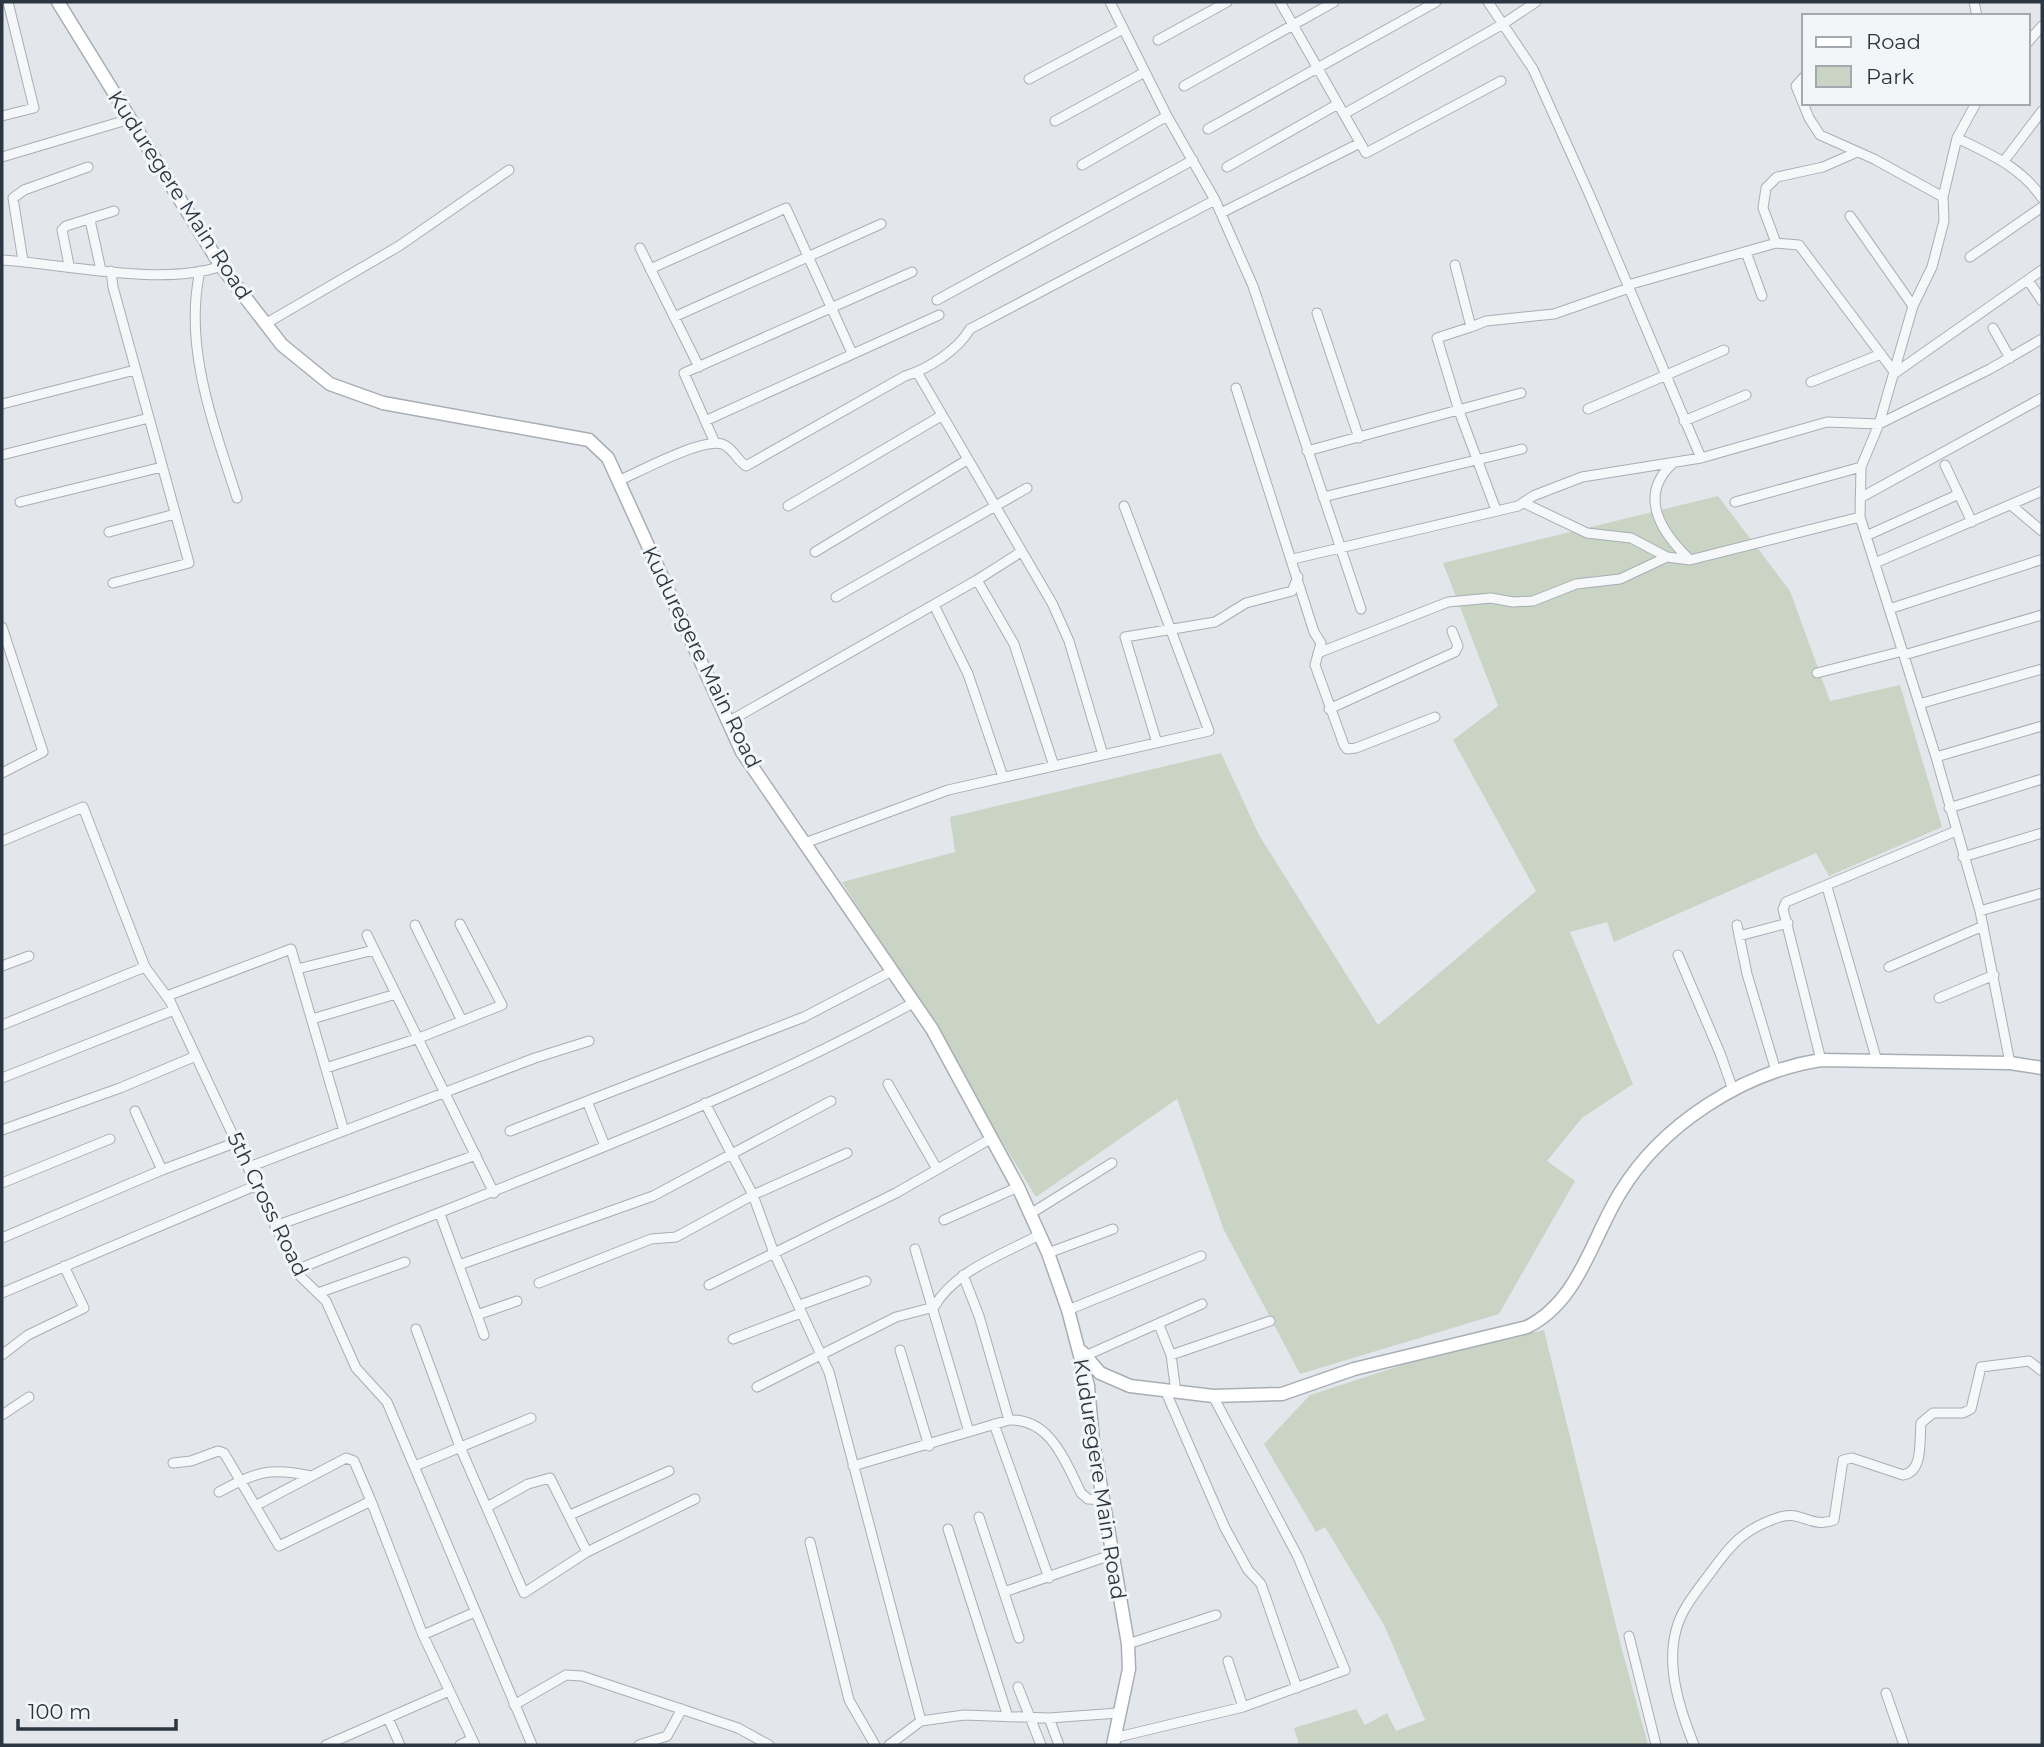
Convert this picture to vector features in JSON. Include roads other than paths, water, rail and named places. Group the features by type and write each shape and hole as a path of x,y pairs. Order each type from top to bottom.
{"street":[{"path":"2,117 34,108 8,2"},
{"name":"Kuduregere Main Road","path":"58,2 221,266 282,345 330,384 383,403 589,440 608,458 742,752 932,1029 1018,1186 1048,1253 1082,1352 1111,1555 1128,1644 1129,1669 1113,1742"},
{"path":"1110,2 1167,116 1215,200 1253,286 1361,609"},
{"path":"1158,40 1227,2"},
{"path":"1280,2 1366,153 1502,81"},
{"path":"1184,86 1334,2"},
{"path":"1208,129 1436,2"},
{"path":"1488,2 1533,69 1700,458"},
{"path":"1344,114 1503,24 1536,2"},
{"path":"2030,40 2042,26"},
{"path":"1029,79 1123,29"},
{"path":"1055,121 1145,72"},
{"path":"1802,79 1796,86 1802,100"},
{"path":"1227,167 1338,104"},
{"path":"1804,105 1815,129 1855,153 1874,159 1943,197"},
{"path":"1975,105 1957,138 1943,197 1944,221 1932,267 1913,306 1879,424 1861,467 1860,517 1936,757 1980,911 2010,1063"},
{"path":"2004,161 2042,111"},
{"path":"1082,164 1167,116"},
{"path":"2,157 130,118"},
{"path":"1957,138 2004,161 2031,181 2042,198"},
{"path":"1221,213 1360,143"},
{"path":"1776,243 1763,208 1766,188 1777,177 1823,167 1855,153"},
{"path":"937,300 1194,160"},
{"path":"23,261 13,198 24,190 88,167"},
{"path":"265,324 399,246 509,170"},
{"path":"618,481 684,452 715,443 726,445 746,466 905,376 917,372 963,341 970,329 1215,200"},
{"path":"1970,257 2042,207"},
{"path":"650,269 786,208 852,353"},
{"path":"69,265 62,230 66,226 114,211"},
{"path":"1850,216 1864,241 1913,306"},
{"path":"90,220 101,270"},
{"path":"674,317 881,224"},
{"path":"1496,510 1459,411 1437,338 1486,321 1554,314 1628,287 1776,243 1802,247 1895,373"},
{"path":"640,248 699,367"},
{"path":"1746,252 1762,296"},
{"path":"2,260 111,271 200,271 221,266"},
{"path":"1455,265 1471,327"},
{"path":"1895,373 2042,270"},
{"path":"111,271 135,370 189,563 113,583"},
{"path":"200,271 195,295 197,353 237,498"},
{"path":"715,443 684,373 912,272"},
{"path":"2028,280 2042,301"},
{"path":"1317,313 1359,438"},
{"path":"705,421 939,315"},
{"path":"1993,328 2010,358"},
{"path":"1293,559 1524,503 1533,496 1582,477 1700,458 1827,422 1879,424 2042,339"},
{"path":"1588,409 1724,349"},
{"path":"1811,382 1881,354"},
{"path":"2,404 135,370"},
{"path":"917,372 1052,603 1069,641 1103,755"},
{"path":"1236,388 1293,559 1314,632 1321,643 1315,665 1343,745 1351,750 1435,717"},
{"path":"1307,452 1521,393"},
{"path":"1684,421 1746,395"},
{"path":"1860,498 2042,398"},
{"path":"788,506 941,416"},
{"path":"2,455 149,418"},
{"path":"1323,497 1522,449"},
{"path":"815,551 967,460"},
{"path":"1672,464 1658,479 1655,506 1667,533 1690,560"},
{"path":"1945,465 1972,522"},
{"path":"20,502 162,467"},
{"path":"1735,502 1861,467"},
{"path":"836,597 1027,488"},
{"path":"1875,563 2042,491"},
{"path":"1866,536 1959,494"},
{"path":"1524,503 1587,533 1631,538 1667,558 1690,560 1860,517"},
{"path":"2011,505 2042,531"},
{"path":"805,843 948,789 1209,731 1124,506"},
{"path":"109,532 175,514"},
{"path":"728,722 934,605 1021,552"},
{"path":"1318,653 1448,602 1491,598 1513,602 1533,601 1567,586 1620,579 1667,558"},
{"path":"1889,608 2040,560"},
{"path":"1157,743 1125,637 1215,622 1246,603 1292,591 1298,577"},
{"path":"977,580 1014,644 1054,766"},
{"path":"934,605 968,674 1003,777"},
{"path":"1818,673 2042,615"},
{"path":"2,627 43,752 2,773"},
{"path":"1329,709 1455,652 1458,646 1452,631"},
{"path":"1919,704 2042,669"},
{"path":"1936,757 2042,726"},
{"path":"1949,808 2042,779"},
{"name":"5th Cross Road","path":"2,841 83,807 145,967 174,1010 296,1270 326,1301 356,1368 387,1402 532,1745"},
{"path":"1821,1060 1783,909 1786,902 1955,831"},
{"path":"1963,856 2042,833"},
{"path":"1827,887 1878,1061"},
{"path":"1980,911 2042,893"},
{"path":"1739,936 1788,923"},
{"path":"326,1068 419,1038 502,1005 460,924"},
{"path":"415,925 462,1021"},
{"path":"1737,925 1776,1071"},
{"path":"1889,967 1983,926"},
{"path":"367,934 494,1193"},
{"path":"167,996 291,949 344,1131"},
{"path":"297,968 374,950"},
{"path":"1678,955 1732,1090"},
{"path":"2,966 29,956"},
{"path":"2,1025 145,967"},
{"path":"510,1131 804,1017 892,971"},
{"path":"1939,998 1994,975"},
{"path":"312,1019 396,994"},
{"path":"296,1270 494,1193 605,1146 832,1047 913,1003"},
{"path":"2,1078 174,1010"},
{"path":"248,1167 589,1041"},
{"path":"2,1130 120,1088 196,1056"},
{"path":"1202,1304 1159,1325 1082,1352 1100,1373 1130,1386 1213,1396 1282,1394 1354,1369 1527,1327 1549,1316 1568,1293 1620,1191 1667,1136 1732,1090 1790,1065 1821,1060 2010,1063 2042,1068"},
{"path":"888,1084 937,1169"},
{"path":"587,1101 605,1146"},
{"path":"459,1265 653,1196 831,1101"},
{"path":"705,1102 753,1195 774,1253 821,1352 837,1397 921,1721"},
{"path":"135,1111 162,1170"},
{"path":"709,1285 937,1169 992,1138"},
{"path":"2,1183 110,1139"},
{"path":"2,1238 162,1170 237,1142"},
{"path":"539,1283 651,1239 676,1237 753,1195 847,1153"},
{"path":"275,1226 476,1155"},
{"path":"1030,1214 1112,1163"},
{"path":"2,1293 257,1185"},
{"path":"944,1220 1018,1186"},
{"path":"440,1214 484,1335"},
{"path":"1048,1253 1113,1229"},
{"path":"757,1387 821,1352 896,1317 934,1307 941,1294 963,1275 1039,1235"},
{"path":"915,1249 970,1432"},
{"path":"1068,1310 1200,1256"},
{"path":"318,1293 405,1262"},
{"path":"2,1355 29,1335 84,1308 64,1266"},
{"path":"963,1275 979,1316 1009,1420"},
{"path":"733,1339 866,1281"},
{"path":"477,1315 517,1301"},
{"path":"1171,1355 1270,1321"},
{"path":"1159,1325 1171,1355 1170,1391 1225,1528 1248,1570 1261,1584 1297,1688"},
{"path":"416,1329 460,1447 524,1593 587,1552 695,1499"},
{"path":"900,1350 929,1446"},
{"path":"1694,1745 1673,1683 1678,1623 1685,1608 1734,1541 1760,1525 1788,1515 1797,1514 1811,1524 1824,1524 1834,1520 1843,1460 1852,1458 1903,1475 1912,1474 1917,1468 1921,1423 1933,1413 1963,1413 1971,1409 1981,1367 2029,1362 2042,1371"},
{"path":"1113,1742 1243,1707 1345,1670 1298,1557 1213,1396"},
{"path":"2,1415 29,1397"},
{"path":"415,1466 531,1418"},
{"path":"853,1466 929,1446 994,1424 1025,1419 1046,1432 1082,1493 1088,1499 1104,1500"},
{"path":"994,1424 1049,1578"},
{"path":"173,1462 191,1461 218,1451 232,1464 279,1546 371,1501"},
{"path":"255,1506 341,1459 354,1461 447,1692 473,1742 460,1745"},
{"path":"219,1492 240,1480 279,1469 311,1476"},
{"path":"570,1514 669,1471"},
{"path":"487,1507 528,1484 550,1478 587,1552"},
{"path":"979,1517 1019,1638"},
{"path":"948,1529 1008,1717"},
{"path":"810,1542 849,1700 875,1745"},
{"path":"1004,1592 1111,1555"},
{"path":"423,1635 475,1612"},
{"path":"1128,1644 1216,1615"},
{"path":"1629,1636 1656,1745"},
{"path":"1228,1661 1243,1707"},
{"path":"514,1705 566,1675 582,1676 738,1728 769,1745"},
{"path":"1018,1686 1041,1745"},
{"path":"326,1745 447,1692"},
{"path":"1886,1693 1904,1745"},
{"path":"639,1745 667,1736 682,1709"},
{"path":"889,1745 921,1721 964,1715 1049,1718 1118,1713"},
{"path":"387,1718 400,1745"},
{"path":"1049,1718 1059,1745"}]}
